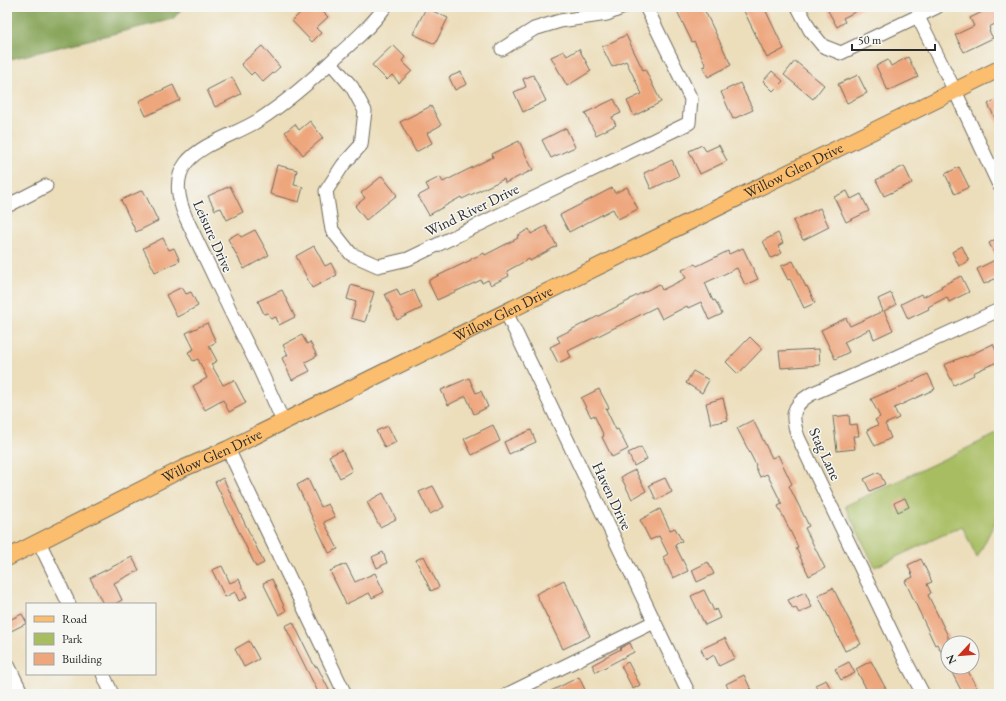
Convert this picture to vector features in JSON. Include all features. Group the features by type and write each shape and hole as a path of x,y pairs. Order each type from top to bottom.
{"main road":[{"name":"Willow Glen Drive","path":"7,558 176,473 999,69"}],"street":[{"name":"Leisure Drive","path":"283,421 180,204 178,191 179,178 185,165 195,154 209,145 241,130 274,110 302,88 366,30 385,7"},
{"path":"502,50 534,28 607,14 624,7"},
{"name":"Wind River Drive","path":"330,62 352,87 365,111 361,145 343,165 326,191 332,230 350,254 378,266 408,259 689,123 691,99 646,7"},
{"path":"798,7 810,30 823,46 841,53 937,7"},
{"path":"918,17 951,84 956,90 999,185"},
{"path":"7,206 46,186"},
{"name":"Stag Lane","path":"923,694 905,660 798,437 794,426 794,415 797,406 803,399 811,394 999,310"},
{"name":"Haven Drive","path":"506,312 688,694"},
{"path":"228,448 345,694"},
{"path":"39,542 69,603"},
{"path":"508,694 654,622"},
{"path":"7,664 22,694"},
{"path":"102,675 112,694"}],"green space":[{"path":"7,7 183,7 173,19 7,60"},
{"path":"999,433 999,514 977,558 962,526 875,567 845,506"}],"building":[{"path":"306,7 318,7 328,17 316,28 321,33 312,42 292,21"},
{"path":"685,7 703,7 731,65 708,77 703,67 706,66 677,11"},
{"path":"742,7 764,7 784,49 767,58"},
{"path":"826,7 865,7 843,18 845,22 837,27"},
{"path":"992,7 999,7 999,22 989,27 989,31 993,38 964,52 955,35 974,26 970,18"},
{"path":"426,8 448,18 435,44 413,34"},
{"path":"626,35 661,102 634,116 627,101 642,94 626,61 612,67 602,47"},
{"path":"393,45 405,57 402,61 412,71 399,83 392,75 387,80 372,65"},
{"path":"262,46 280,67 263,82 254,72 251,75 241,64"},
{"path":"579,49 591,71 567,86 551,57 564,51 567,56"},
{"path":"908,57 918,77 888,91 876,66 888,60 891,66"},
{"path":"795,61 824,85 813,99 784,75"},
{"path":"772,71 783,81 773,91 763,81"},
{"path":"461,72 467,84 455,90 449,77"},
{"path":"533,75 546,101 523,112 514,92 526,87 523,79"},
{"path":"858,75 867,93 847,103 838,84"},
{"path":"232,77 241,94 215,107 207,90"},
{"path":"740,83 753,110 733,119 721,92"},
{"path":"173,85 180,100 146,116 139,101"},
{"path":"999,98 999,126 988,104"},
{"path":"614,99 621,113 612,117 616,125 596,135 585,113"},
{"path":"431,106 441,125 427,133 432,143 416,152 400,122"},
{"path":"310,121 323,138 303,155 285,132 295,124 299,130"},
{"path":"566,128 575,147 551,158 542,140"},
{"path":"519,141 533,170 505,183 504,179 462,199 461,197 429,215 418,196 429,190 426,184 440,177 443,182 493,157 492,154"},
{"path":"702,145 706,151 719,145 727,161 700,174 689,151"},
{"path":"672,160 679,176 651,189 644,173"},
{"path":"277,165 297,170 294,185 303,187 299,202 270,194"},
{"path":"904,166 912,183 884,196 876,180"},
{"path":"959,167 969,187 955,194 945,174"},
{"path":"382,176 397,195 366,220 355,206 365,198 361,193"},
{"path":"230,186 243,212 227,220 221,208 215,210 208,196"},
{"path":"627,187 638,209 618,219 613,209 569,232 560,215 612,188 615,193"},
{"path":"143,190 158,221 136,232 121,200"},
{"path":"847,191 851,199 861,194 869,211 846,222 834,197"},
{"path":"820,208 829,227 803,240 793,221"},
{"path":"546,226 557,246 530,261 529,259 507,271 509,276 491,285 488,280 482,283 481,280 437,300 429,280 484,253 485,255 518,238 517,236 529,229 531,234"},
{"path":"255,230 269,255 244,269 228,239 238,233 241,237"},
{"path":"778,233 783,243 778,246 782,253 771,258 763,241"},
{"path":"999,237 999,277 984,284 977,269 997,259 989,243"},
{"path":"163,238 169,250 174,248 180,261 155,272 143,248"},
{"path":"314,246 325,266 331,263 337,275 312,288 296,256"},
{"path":"962,246 969,261 959,266 952,252"},
{"path":"743,248 758,279 745,285 737,268 705,283 713,301 715,300 722,314 709,320 701,302 688,308 687,306 662,319 656,307 568,351 571,357 558,363 550,347 560,342 557,337 659,284 662,290 686,278 682,270 695,264 697,266 728,251 729,254"},
{"path":"793,261 815,303 804,308 790,279 788,280 781,266"},
{"path":"961,276 969,292 949,302 947,297 928,307 929,309 908,319 901,304 921,294 923,297"},
{"path":"351,285 374,292 365,322 351,318 356,302 347,299"},
{"path":"182,287 186,294 191,292 198,306 177,317 166,295"},
{"path":"397,289 400,296 414,290 422,308 397,320 385,294"},
{"path":"282,290 295,317 279,325 276,317 271,319 268,313 264,314 258,301"},
{"path":"891,293 896,305 884,311 893,330 874,339 870,329 844,342 849,352 835,359 821,330 846,318 850,326 883,311 878,299"},
{"path":"207,323 216,342 209,346 217,361 211,364 223,385 234,380 246,403 229,412 223,400 205,410 193,386 207,378 198,359 193,361 188,352 194,349 186,333"},
{"path":"302,335 307,344 310,342 317,356 305,362 310,371 292,380 282,358 288,355 283,345"},
{"path":"750,337 762,349 738,374 726,362"},
{"path":"993,344 999,357 999,361 973,373 974,375 954,385 944,365 965,356 966,357"},
{"path":"819,349 820,365 781,368 779,351"},
{"path":"693,371 709,380 702,393 686,383"},
{"path":"928,374 935,389 894,408 899,418 885,424 891,438 875,446 867,430 878,425 875,420 880,417 871,399"},
{"path":"469,378 476,393 481,391 488,407 474,414 466,396 448,405 441,390"},
{"path":"599,389 609,408 606,409 616,430 618,429 628,449 612,457 602,437 604,436 594,415 591,417 581,398"},
{"path":"723,398 728,420 711,424 706,403"},
{"path":"849,415 850,425 857,424 859,436 853,436 855,449 837,451 833,417"},
{"path":"753,420 772,458 778,455 792,484 789,486 809,526 805,528 825,568 809,576 796,548 798,547 778,506 782,504 767,474 760,477 755,466 756,465 737,428"},
{"path":"493,425 500,441 472,455 464,439"},
{"path":"388,426 396,442 385,448 376,431"},
{"path":"531,430 536,442 509,454 504,442"},
{"path":"641,447 647,459 634,466 628,453"},
{"path":"342,450 352,471 340,478 329,456"},
{"path":"635,470 646,491 632,499 621,477"},
{"path":"879,472 885,484 870,491 864,479"},
{"path":"223,478 264,563 256,567 215,482"},
{"path":"665,478 672,492 656,500 649,485"},
{"path":"308,479 321,507 328,504 335,517 324,522 338,549 329,553 297,485"},
{"path":"433,486 444,507 430,514 419,492"},
{"path":"383,493 396,519 380,527 367,502"},
{"path":"905,498 909,507 898,512 894,503"},
{"path":"660,509 670,530 675,528 682,541 675,545 688,571 673,578 663,557 668,554 659,536 650,540 640,520"},
{"path":"383,552 387,563 377,568 372,557"},
{"path":"424,556 439,587 431,591 416,560"},
{"path":"132,557 139,570 114,583 122,600 117,603 102,603 90,578"},
{"path":"921,559 932,582 927,584 931,593 928,595 948,635 940,635 940,649 937,644 935,645 905,581 913,577 908,565"},
{"path":"708,562 714,574 697,582 692,570"},
{"path":"346,564 355,582 375,573 384,592 372,598 369,593 346,604 330,571"},
{"path":"222,566 230,583 239,579 247,597 239,601 235,592 225,597 212,570"},
{"path":"272,579 286,611 279,615 263,583"},
{"path":"564,580 590,636 563,649 536,594"},
{"path":"833,588 861,644 845,651 818,595"},
{"path":"704,590 714,611 716,609 720,618 705,625 691,596"},
{"path":"805,592 812,607 799,613 796,608 793,609 788,600"},
{"path":"22,614 26,624 7,633 7,621"},
{"path":"293,622 315,667 317,666 331,694 319,694 285,626"},
{"path":"725,638 735,658 719,666 714,655 706,660 701,649"},
{"path":"249,641 259,659 244,667 235,649"},
{"path":"630,643 634,652 596,672 592,665"},
{"path":"871,661 886,689 876,694 869,694 856,669"},
{"path":"628,662 640,685 633,689 621,666"},
{"path":"849,662 855,673 841,680 835,669"},
{"path":"744,675 753,694 731,694 726,684"},
{"path":"953,675 970,675 980,694 963,694"},
{"path":"579,677 587,694 545,694"},
{"path":"826,680 832,691 826,694 820,694 815,685"}]}
